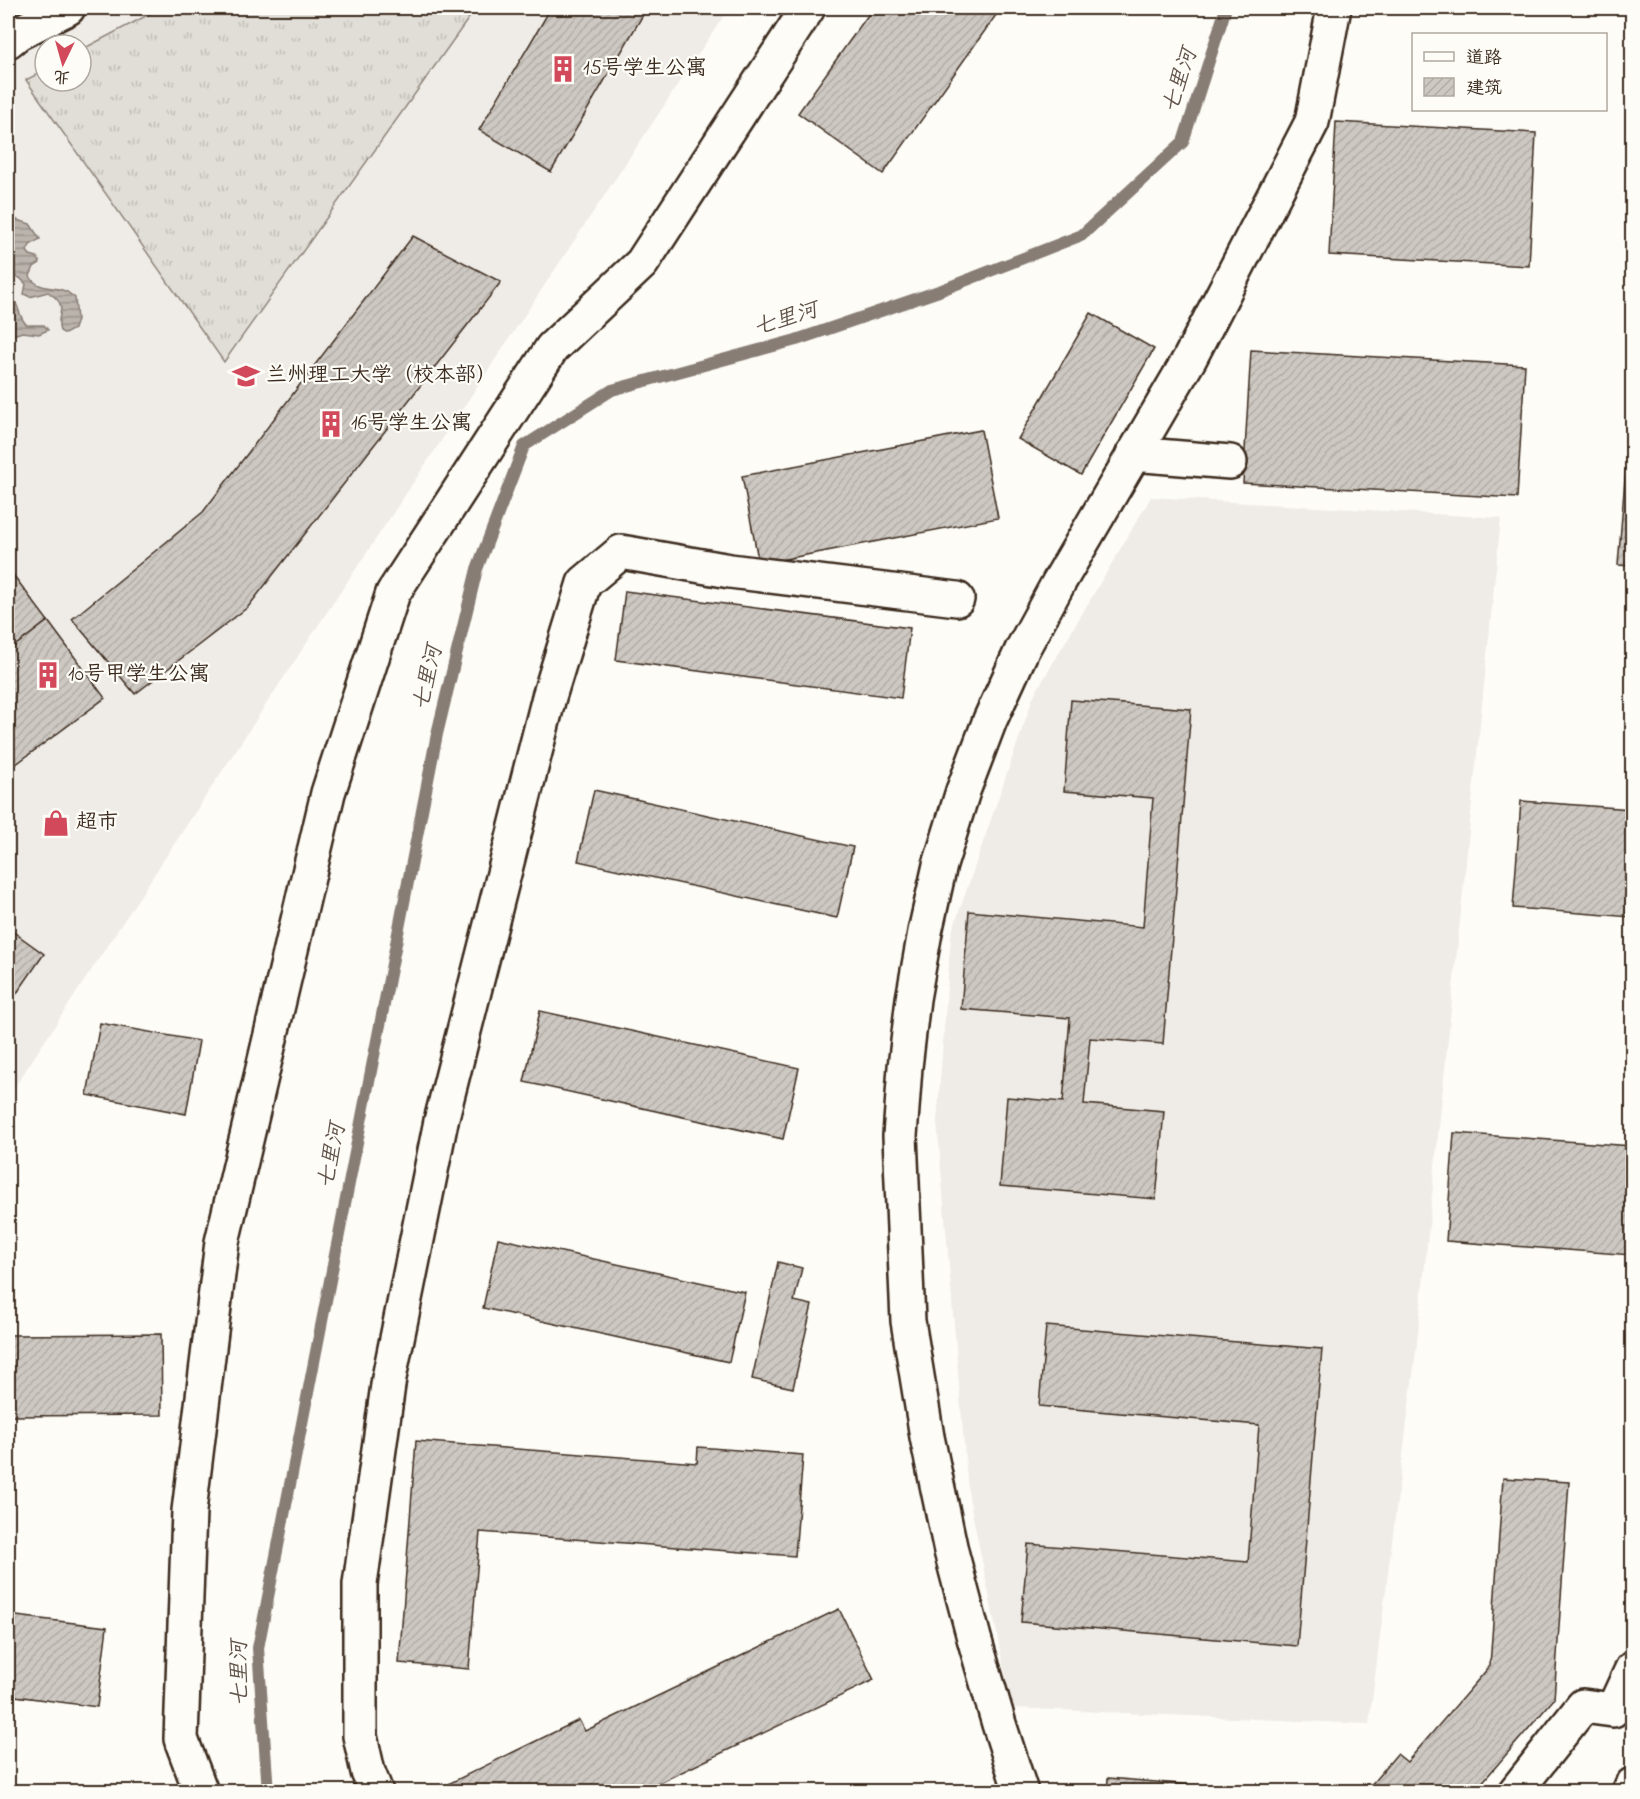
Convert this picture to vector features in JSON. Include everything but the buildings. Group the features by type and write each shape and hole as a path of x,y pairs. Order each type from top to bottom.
{"street":[{"path":"8,41 18,33 69,8"},
{"path":"201,1791 181,1739 189,1511 222,1242 328,793 393,592 552,348 642,263 808,8"},
{"path":"1021,1791 974,1638 951,1551 927,1437 908,1322 900,1136 913,999 940,865 963,791 990,720 1022,650 1059,582 1190,358 1312,122 1334,8"},
{"path":"1133,454 1230,462"},
{"path":"376,1791 368,1772 360,1736 360,1584 389,1378 441,1121 549,697 584,583 621,552 730,571 957,599"},
{"path":"1515,1791 1583,1706 1623,1712 1632,1669"},
{"path":"1629,1791 1632,1785"}],"shaded area":[{"name":"兰州理工大学（校本部）","path":"8,8 729,8 8,1097"},
{"path":"8,217 30,224 40,239 30,245 27,251 30,255 37,257 40,263 34,267 30,276 33,281 42,286 67,292 75,298 77,320 74,329 65,334 60,331 61,307 59,302 48,292 30,297 24,294 26,284 20,278 8,275"},
{"path":"8,301 15,301 27,325 44,325 48,330 39,334 22,332 8,337"},
{"path":"1151,497 1501,518 1417,1343 1369,1724 1012,1708 968,1492 937,1122 951,935 1034,695"}],"green space":[{"path":"161,8 476,8 224,362 35,93 93,93 93,44"},
{"path":"33,76 33,90 26,80"}],"waterway":[{"name":"七里河","path":"268,1792 258,1648 437,734 477,569 524,446 612,390 796,340 939,291 1082,235 1183,142 1226,8"}],"place":[{"name":"15号学生公寓","path":"563,69"},
{"name":"兰州理工大学（校本部）","path":"246,376"},
{"name":"16号学生公寓","path":"331,424"},
{"name":"10号甲学生公寓","path":"48,675"},
{"name":"超市","path":"56,823"}]}
